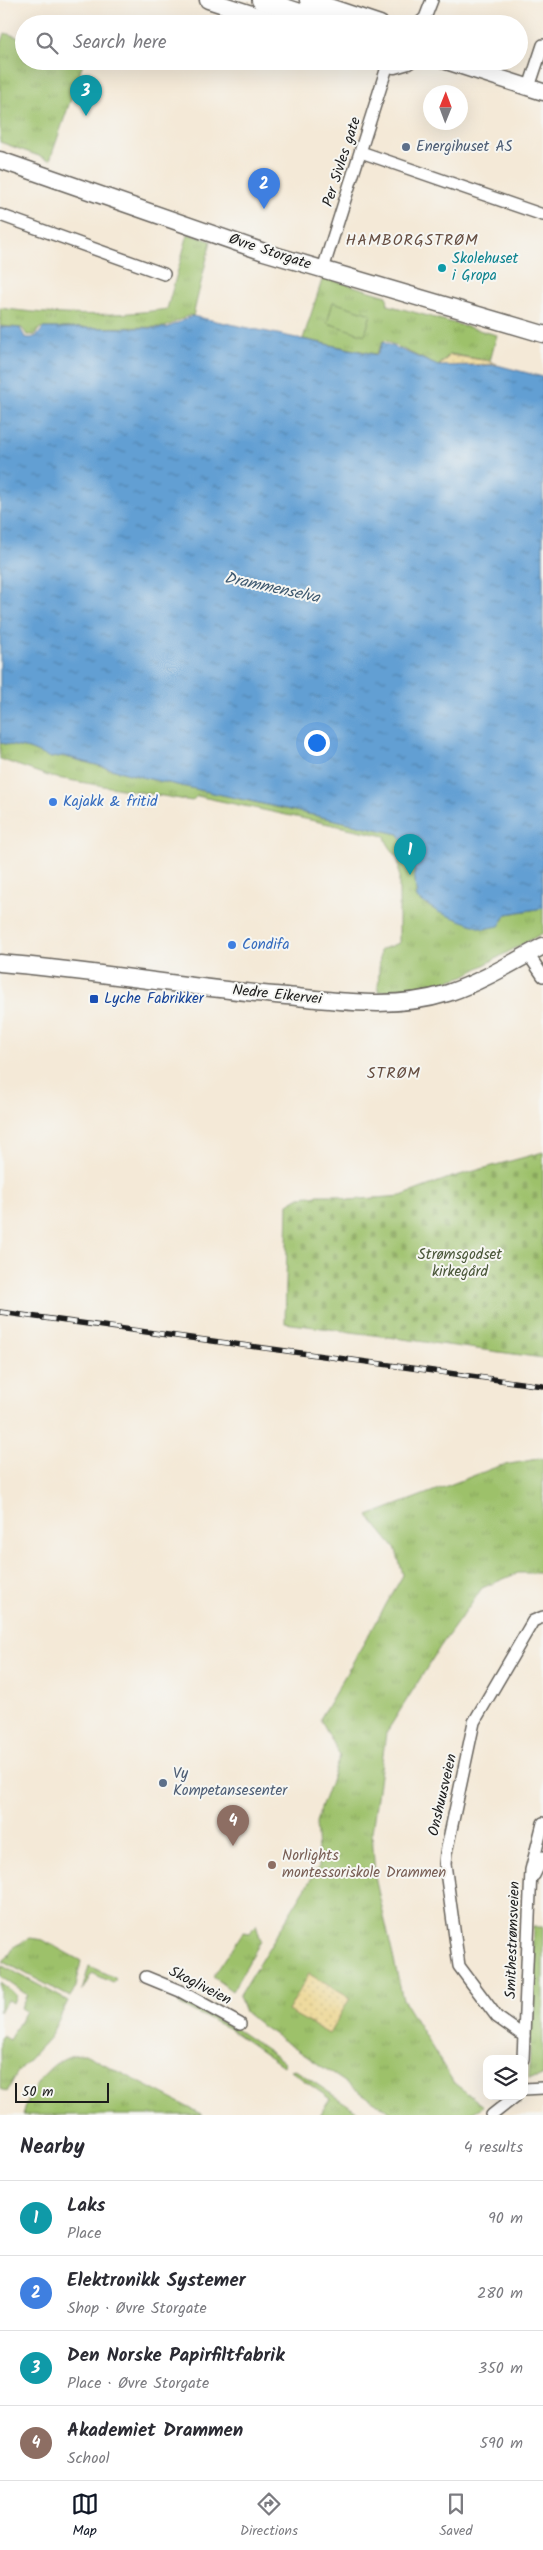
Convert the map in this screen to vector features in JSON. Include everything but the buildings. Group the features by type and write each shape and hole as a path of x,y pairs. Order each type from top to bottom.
{"main road":[{"path":"208,0 254,15"},
{"path":"261,0 306,15"},
{"path":"308,0 353,15"},
{"path":"474,70 536,90"},
{"name":"Øvre Storgate","path":"0,160 197,229 323,269 543,334"},
{"name":"Nedre Eikervei","path":"0,963 246,993 394,1004 448,993 543,946"}],"street":[{"path":"426,15 432,0"},
{"path":"536,90 543,45"},
{"name":"Per Sivles gate","path":"323,269 361,152 384,70"},
{"path":"361,152 543,215"},
{"path":"0,214 164,274"},
{"path":"528,954 543,976"},
{"name":"Onshuusveien","path":"524,2036 496,2017 459,1966 446,1853 474,1722 533,1621 543,1616"},
{"name":"Smithestrømsveien","path":"523,2055 530,1883 536,1845 543,1823"},
{"path":"530,1883 543,1857"},
{"name":"Skogliveien","path":"146,1977 180,1991 240,2024"},
{"path":"528,2089 543,2088"},
{"path":"492,2115 511,2100"}],"green space":[{"path":"5,33 15,36 15,70 81,70 50,160 0,142 0,48"},
{"path":"188,234 211,241 193,316 190,315 165,327 40,328 35,335 27,335 22,328 0,326 0,308 41,313 83,314 146,312 167,309"},
{"path":"323,277 387,296 388,305 497,335 490,361 450,354 438,366 384,340 376,354 303,339"},
{"path":"333,302 371,314 365,335 327,323"},
{"path":"0,743 29,749 51,758 62,756 141,777 399,834 413,862 417,898 438,912 507,914 543,908 543,933 464,976 424,988 378,992 380,950 399,943 399,863 385,836 197,796 192,801 51,777 0,759"},
{"name":"Strømsgodset kirkegård","path":"543,1152 543,1358 285,1323 288,1204 300,1197 318,1195 337,1195 348,1200 401,1196 449,1178"},
{"path":"543,1458 543,1573 518,1573 482,1588 440,1647 386,1733 372,1832 375,1877 403,2000 454,2083 484,2106 468,2115 394,2115 263,2027 245,2012 239,1996 319,1866 316,1822 340,1756 320,1719 403,1575 396,1550 368,1516 499,1466"},
{"path":"256,1924 261,1941 232,1991 213,1977 243,1932 250,1933"},
{"path":"533,1927 543,1927 543,2076 529,2078"},
{"path":"30,1938 43,1940 81,1961 76,1987 70,1997 4,1962 15,1946"},
{"path":"2,1965 68,2001 50,2037 17,2073 7,2092 0,2088 0,2038 2,2036 9,2040 26,2011 21,2008 27,1995 0,1976"},
{"path":"89,1966 115,1978 116,1981 113,1983 92,1973 82,1991"},
{"path":"0,1983 16,1995 13,2003 7,2000 0,2012"},
{"path":"182,2002 236,2029 283,2061 283,2066 228,2028 178,2004"},
{"path":"85,2054 203,2115 23,2115 31,2095 44,2075 61,2060"},
{"path":"295,2070 363,2115 320,2115 330,2099 291,2071"}],"sand":[{"path":"450,355 489,361 497,364 439,366"},
{"path":"309,1974 350,1998 329,2034 288,2011"}],"water":[{"name":"Drammenselva","path":"192,316 377,355 383,342 438,366 497,365 543,377 543,908 507,914 499,926 484,929 438,912 417,898 413,862 399,834 141,777 63,756 51,758 29,749 0,743 0,327 20,328 25,337 31,338 37,335 43,328 167,328"}],"railway":[{"path":"0,1312 543,1386"}],"place":[{"name":"Den Norske Papirfiltfabrik","path":"86,116"},
{"name":"Energihuset AS","path":"406,147"},
{"name":"Elektronikk Systemer","path":"264,209"},
{"name":"Skolehuset i Gropa","path":"442,268"},
{"name":"Kajakk & fritid","path":"53,802"},
{"name":"Laks","path":"410,875"},
{"name":"Condifa","path":"232,945"},
{"name":"Lyche Fabrikker","path":"94,999"},
{"name":"Vy Kompetansesenter","path":"163,1783"},
{"name":"Akademiet Drammen","path":"233,1846"},
{"name":"Norlights montessoriskole Drammen","path":"272,1865"}],"district":[{"name":"HAMBORGSTRØM","path":"412,240"},
{"name":"STRØM","path":"394,1073"}]}
